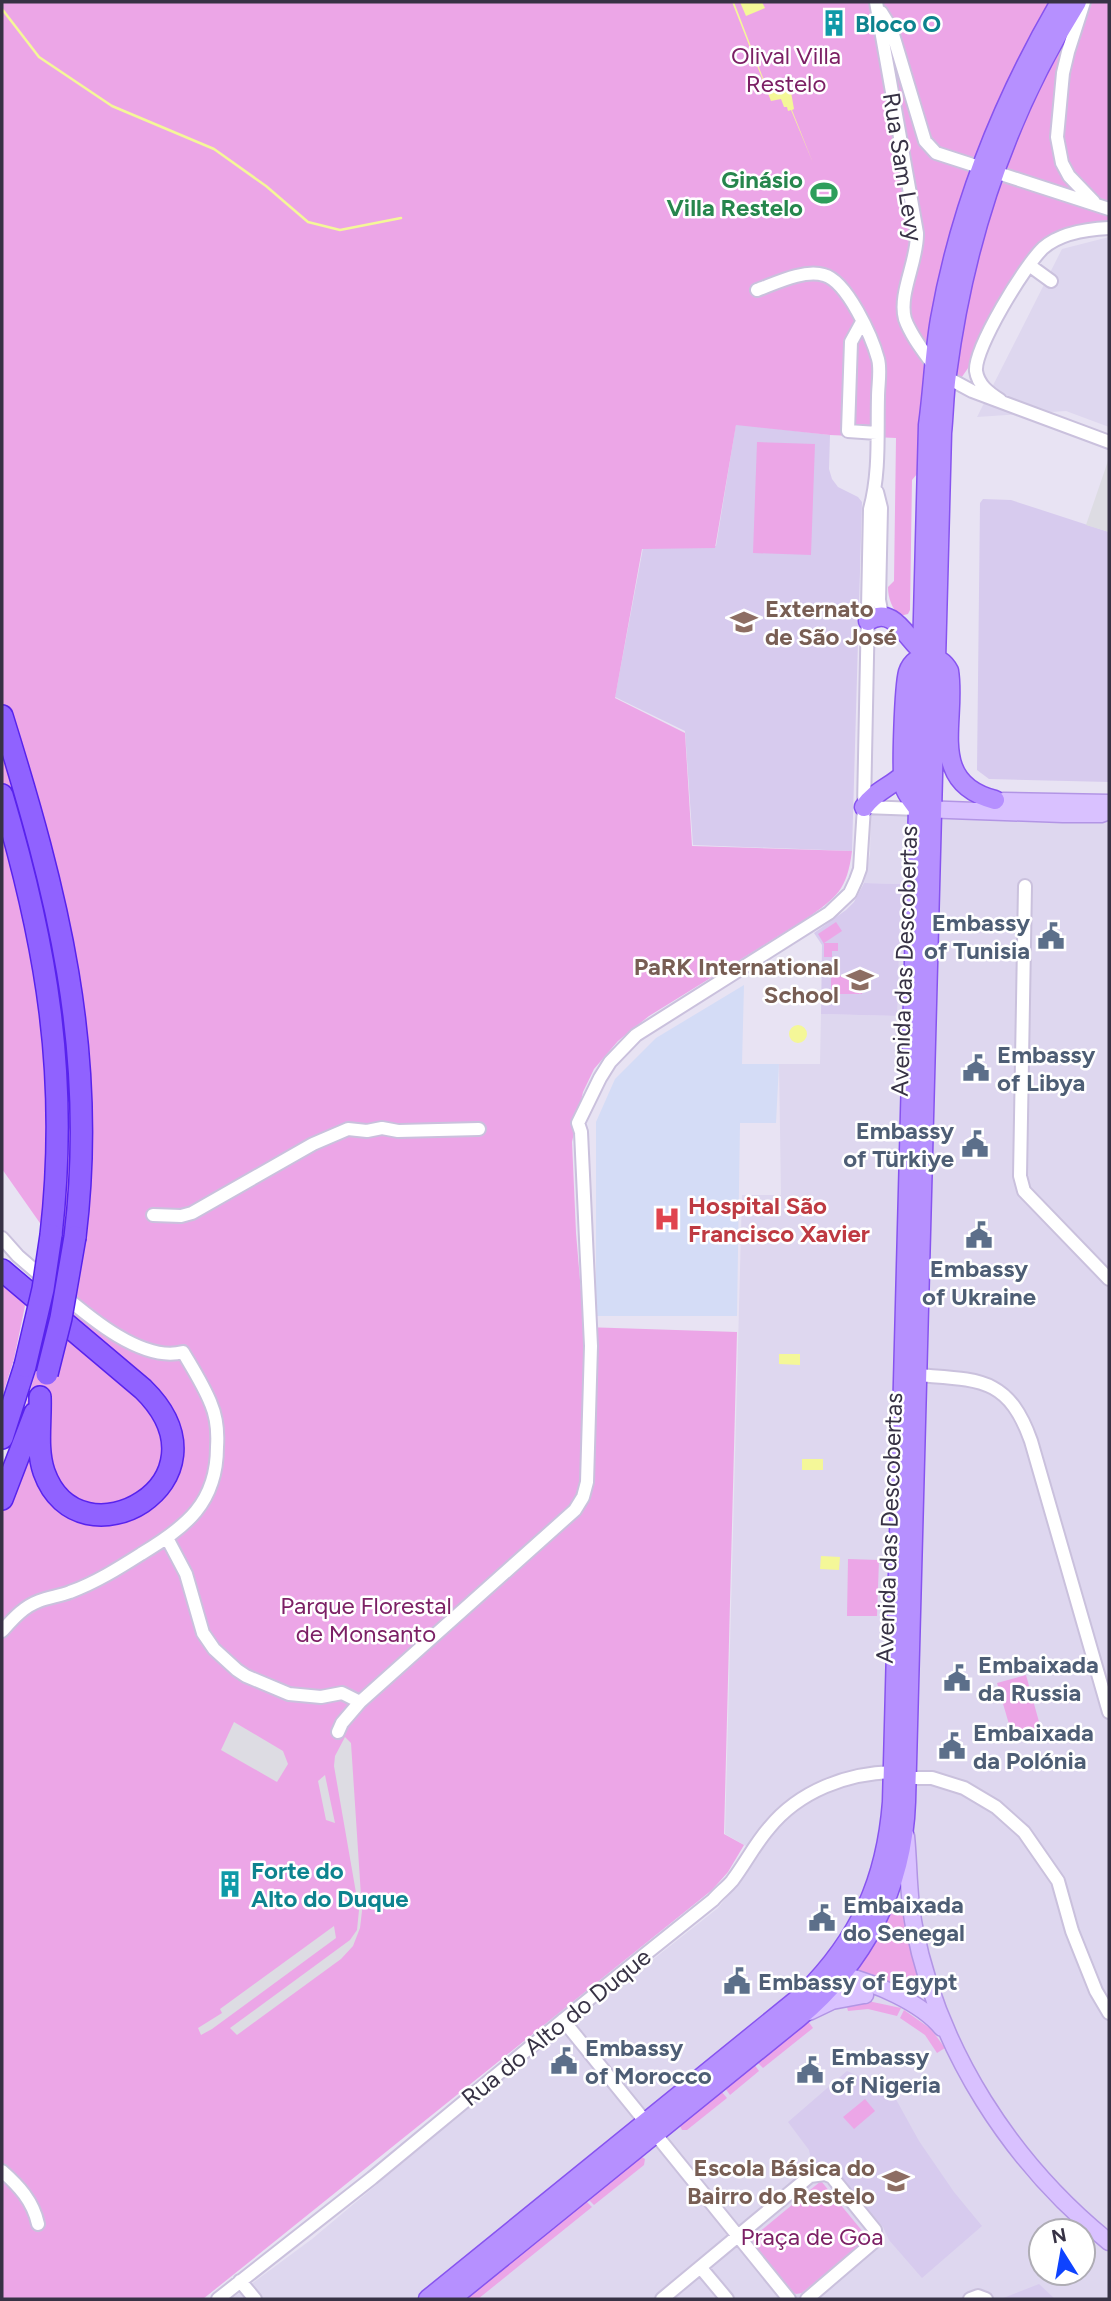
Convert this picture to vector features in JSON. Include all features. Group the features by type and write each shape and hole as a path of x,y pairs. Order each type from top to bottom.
{"highway":[{"path":"2,716 42,852 70,980 82,1100 81,1174 75,1237 61,1318 40,1397 2,1499"},
{"path":"2,795 35,919 45,968 57,1074 58,1149 51,1235 43,1289 25,1367 2,1438"},
{"path":"2,1270 158,1405 169,1423 173,1443 168,1472 157,1490 135,1508 116,1514 93,1513 71,1506 62,1499 49,1482 42,1464 40,1397"}],"main road":[{"name":"Avenida das Descobertas","path":"987,171 998,125 1060,2"},
{"name":"Avenida das Descobertas","path":"837,1970 878,1879 900,1775 917,1375 928,656 946,376 946,289 965,217 1011,130 1034,77 1076,2"},
{"name":"Avenida das Descobertas","path":"837,1970 867,1941 885,1903 898,1864 905,1823 900,1775 925,809 933,772 924,598 928,425 946,376"},
{"path":"900,626 915,616 924,598"},
{"path":"875,618 889,617 928,656 946,666 950,677 949,753 954,771 974,793 995,800"},
{"path":"925,809 905,789 903,775 907,677 912,665 928,656"},
{"path":"933,772 949,753"},
{"path":"864,807 872,795 892,785 903,775"},
{"path":"428,2299 798,2018 821,1998 837,1970"},
{"path":"451,2299 804,1994 837,1970"}],"street":[{"path":"1084,2 1063,73 1057,137 1062,163 1069,176 1105,209"},
{"path":"876,4 891,28 925,141 936,153 1105,209"},
{"name":"Rua Sam Levy","path":"876,4 917,233 917,246 904,303 905,318 946,376"},
{"path":"1000,400 984,388 976,371 997,315 1029,265 1044,247 1066,236 1105,227"},
{"path":"1029,265 1052,282"},
{"path":"338,1732 360,1702 545,1538 575,1510 583,1497 587,1474 591,1346 581,1132 578,1124 600,1079 622,1048 650,1024 788,940 840,904 850,893 860,869 875,618 879,600 881,508 876,488 879,361 862,322 840,284 826,275 800,276 757,290"},
{"path":"862,322 851,342 848,431 877,433"},
{"path":"946,376 955,379 960,377 978,360"},
{"path":"946,376 1109,442"},
{"path":"995,800 1109,803"},
{"path":"864,807 1063,814 1101,814 1109,811"},
{"path":"1025,886 1020,1176 1024,1192 1109,1279"},
{"path":"153,1215 181,1216 192,1213 321,1140 348,1129 480,1129"},
{"path":"2,1238 18,1256 80,1310 113,1333 133,1344 166,1354 183,1352 212,1406 218,1430 217,1466 213,1483 204,1501 187,1522 119,1568 70,1592 37,1601 20,1612 2,1631"},
{"path":"917,1375 970,1379 985,1383 1007,1397 1017,1408 1031,1441 1109,1712"},
{"path":"167,1538 186,1574 203,1633 214,1649 237,1671 289,1694 321,1698 342,1693 360,1702"},
{"name":"Rua do Alto do Duque","path":"218,2299 372,2178 713,1900 732,1880 771,1825 796,1802 844,1779 861,1775 932,1778 964,1788 996,1807 1024,1832 1058,1881 1072,1931 1109,2013"},
{"path":"905,1823 912,1918 926,1975 953,2044 978,2091 1024,2157 1059,2196 1109,2242"},
{"path":"837,1970 847,1987 865,1995"},
{"path":"837,1970 881,1987 918,2007 938,2023 953,2044"},
{"path":"798,2018 832,2001 865,1995 917,2000 924,1994 926,1975"},
{"path":"563,2020 789,2299"},
{"path":"2,2171 25,2195 38,2224"},
{"path":"666,2298 810,2176 825,2174 832,2177 875,2230 876,2240 807,2299"},
{"path":"701,2268 727,2299"},
{"path":"240,2281 255,2299"},
{"path":"970,2299 978,2296 986,2299"}],"shaded area":[{"path":"732,2 768,91 786,85 791,92 792,110 813,163 791,110 788,111 787,107 784,107 781,99 771,101"},
{"path":"740,2 762,2 765,8 746,16"},
{"path":"1109,237 1109,427 1066,411 977,417 1062,249"},
{"name":"Externato de São José","path":"736,424 830,435 829,469 832,479 838,487 858,497 862,502 852,851 693,845 685,731 615,697 643,548 716,546"},
{"path":"1109,458 1109,532 1086,525"},
{"path":"983,499 1011,500 1109,532 1109,782 989,779 977,770 980,503"},
{"path":"871,811 1109,816 1109,2299 231,2299 312,2239 517,2067 718,1908 760,1854 725,1834 742,1195 781,1195 779,1064 820,1064 821,1014 896,1016 901,884 864,883 870,854"},
{"name":"PaRK International School","path":"864,883 901,884 897,1016 821,1014 822,945 814,933 854,902"},
{"name":"Hospital São Francisco Xavier","path":"744,985 742,1064 779,1064 776,1123 740,1123 737,1316 596,1316 596,1122 615,1079 656,1038"},
{"path":"794,1025 802,1025 807,1034 805,1041 794,1043 789,1038 789,1030"},
{"path":"779,1354 800,1354 800,1365 779,1364"},
{"path":"802,1459 823,1459 823,1470 802,1470"},
{"path":"821,1556 840,1557 839,1570 820,1569"},
{"path":"234,1722 283,1751 288,1764 277,1782 221,1750"},
{"path":"345,1737 351,1743 362,1911 360,1928 353,1946 341,1959 237,2035 230,2028 350,1940 357,1930 359,1910 334,1766 335,1756"},
{"path":"325,1775 335,1823 326,1820 318,1781"},
{"path":"334,1926 336,1938 201,2035 198,2028 222,2013 220,2009"},
{"name":"Escola Básica do Bairro do Restelo","path":"847,2071 869,2081 887,2083 919,2141 954,2192 982,2226 922,2278 835,2170 812,2164 809,2150 788,2122"},
{"path":"1031,2287 1042,2287 1055,2299 1001,2299"}],"green space":[{"name":"Parque Florestal de Monsanto","path":"2,2 1109,2 1109,228 1088,228 1037,255 984,345 919,439 917,474 912,480 908,614 900,616 897,613 888,591 894,581 896,438 830,435 736,425 715,548 642,549 615,698 685,733 692,846 852,851 843,884 826,905 649,1016 618,1041 594,1069 583,1092 572,1142 584,1327 737,1332 724,1834 744,1845 728,1872 712,1890 203,2299 2,2299 2,1469 31,1390 61,1253 2,1169"},
{"path":"757,442 815,444 811,555 753,553"},
{"path":"836,922 842,931 824,943 838,943 838,951 832,951 832,957 824,957 824,944 818,934"},
{"path":"831,976 862,976 862,994 831,994"},
{"path":"2,1280 26,1301 14,1359 2,1397"},
{"path":"848,1559 879,1560 877,1616 847,1616"},
{"path":"1026,1675 1041,1729 1013,1738 997,1683"},
{"path":"895,1909 902,1912 906,1922 922,1985 921,1992 915,1995 856,1971"},
{"path":"868,2001 901,2008 897,2016 868,2009 848,2011 846,2003"},
{"path":"904,2010 931,2029 945,2048 937,2053 925,2035 900,2018"},
{"path":"808,2021 813,2028 763,2068 757,2062"},
{"path":"754,2064 759,2071 730,2095 725,2088"},
{"path":"721,2091 727,2098 687,2130 682,2130 681,2123"},
{"path":"865,2099 875,2111 854,2129 843,2117"},
{"path":"642,2157 645,2159 644,2165 594,2205 588,2199"},
{"name":"Praça de Goa","path":"821,2181 868,2238 802,2293 796,2294 753,2244 752,2238"},
{"path":"586,2201 592,2207 478,2299 464,2299"}],"waterway":[{"path":"2,9 39,57 112,106 214,149 266,186 308,222 340,230 401,218"}],"place":[{"name":"Bloco O","path":"834,23"},
{"name":"Ginásio Villa Restelo","path":"824,193"},
{"name":"Externato de São José","path":"744,622"},
{"name":"Embassy of Tunisia","path":"1051,936"},
{"name":"PaRK International School","path":"860,980"},
{"name":"Embassy of Libya","path":"976,1068"},
{"name":"Embassy of Türkiye","path":"975,1144"},
{"name":"Hospital São Francisco Xavier","path":"667,1219"},
{"name":"Embassy of Ukraine","path":"979,1235"},
{"name":"Embaixada da Russia","path":"957,1678"},
{"name":"Embaixada da Polónia","path":"952,1746"},
{"name":"Forte do Alto do Duque","path":"230,1884"},
{"name":"Embaixada do Senegal","path":"822,1918"},
{"name":"Embassy of Egypt","path":"737,1981"},
{"name":"Embassy of Morocco","path":"564,2061"},
{"name":"Embassy of Nigeria","path":"810,2070"},
{"name":"Escola Básica do Bairro do Restelo","path":"896,2181"}],"park label":[{"name":"Olival Villa Restelo","path":"786,69"}]}
